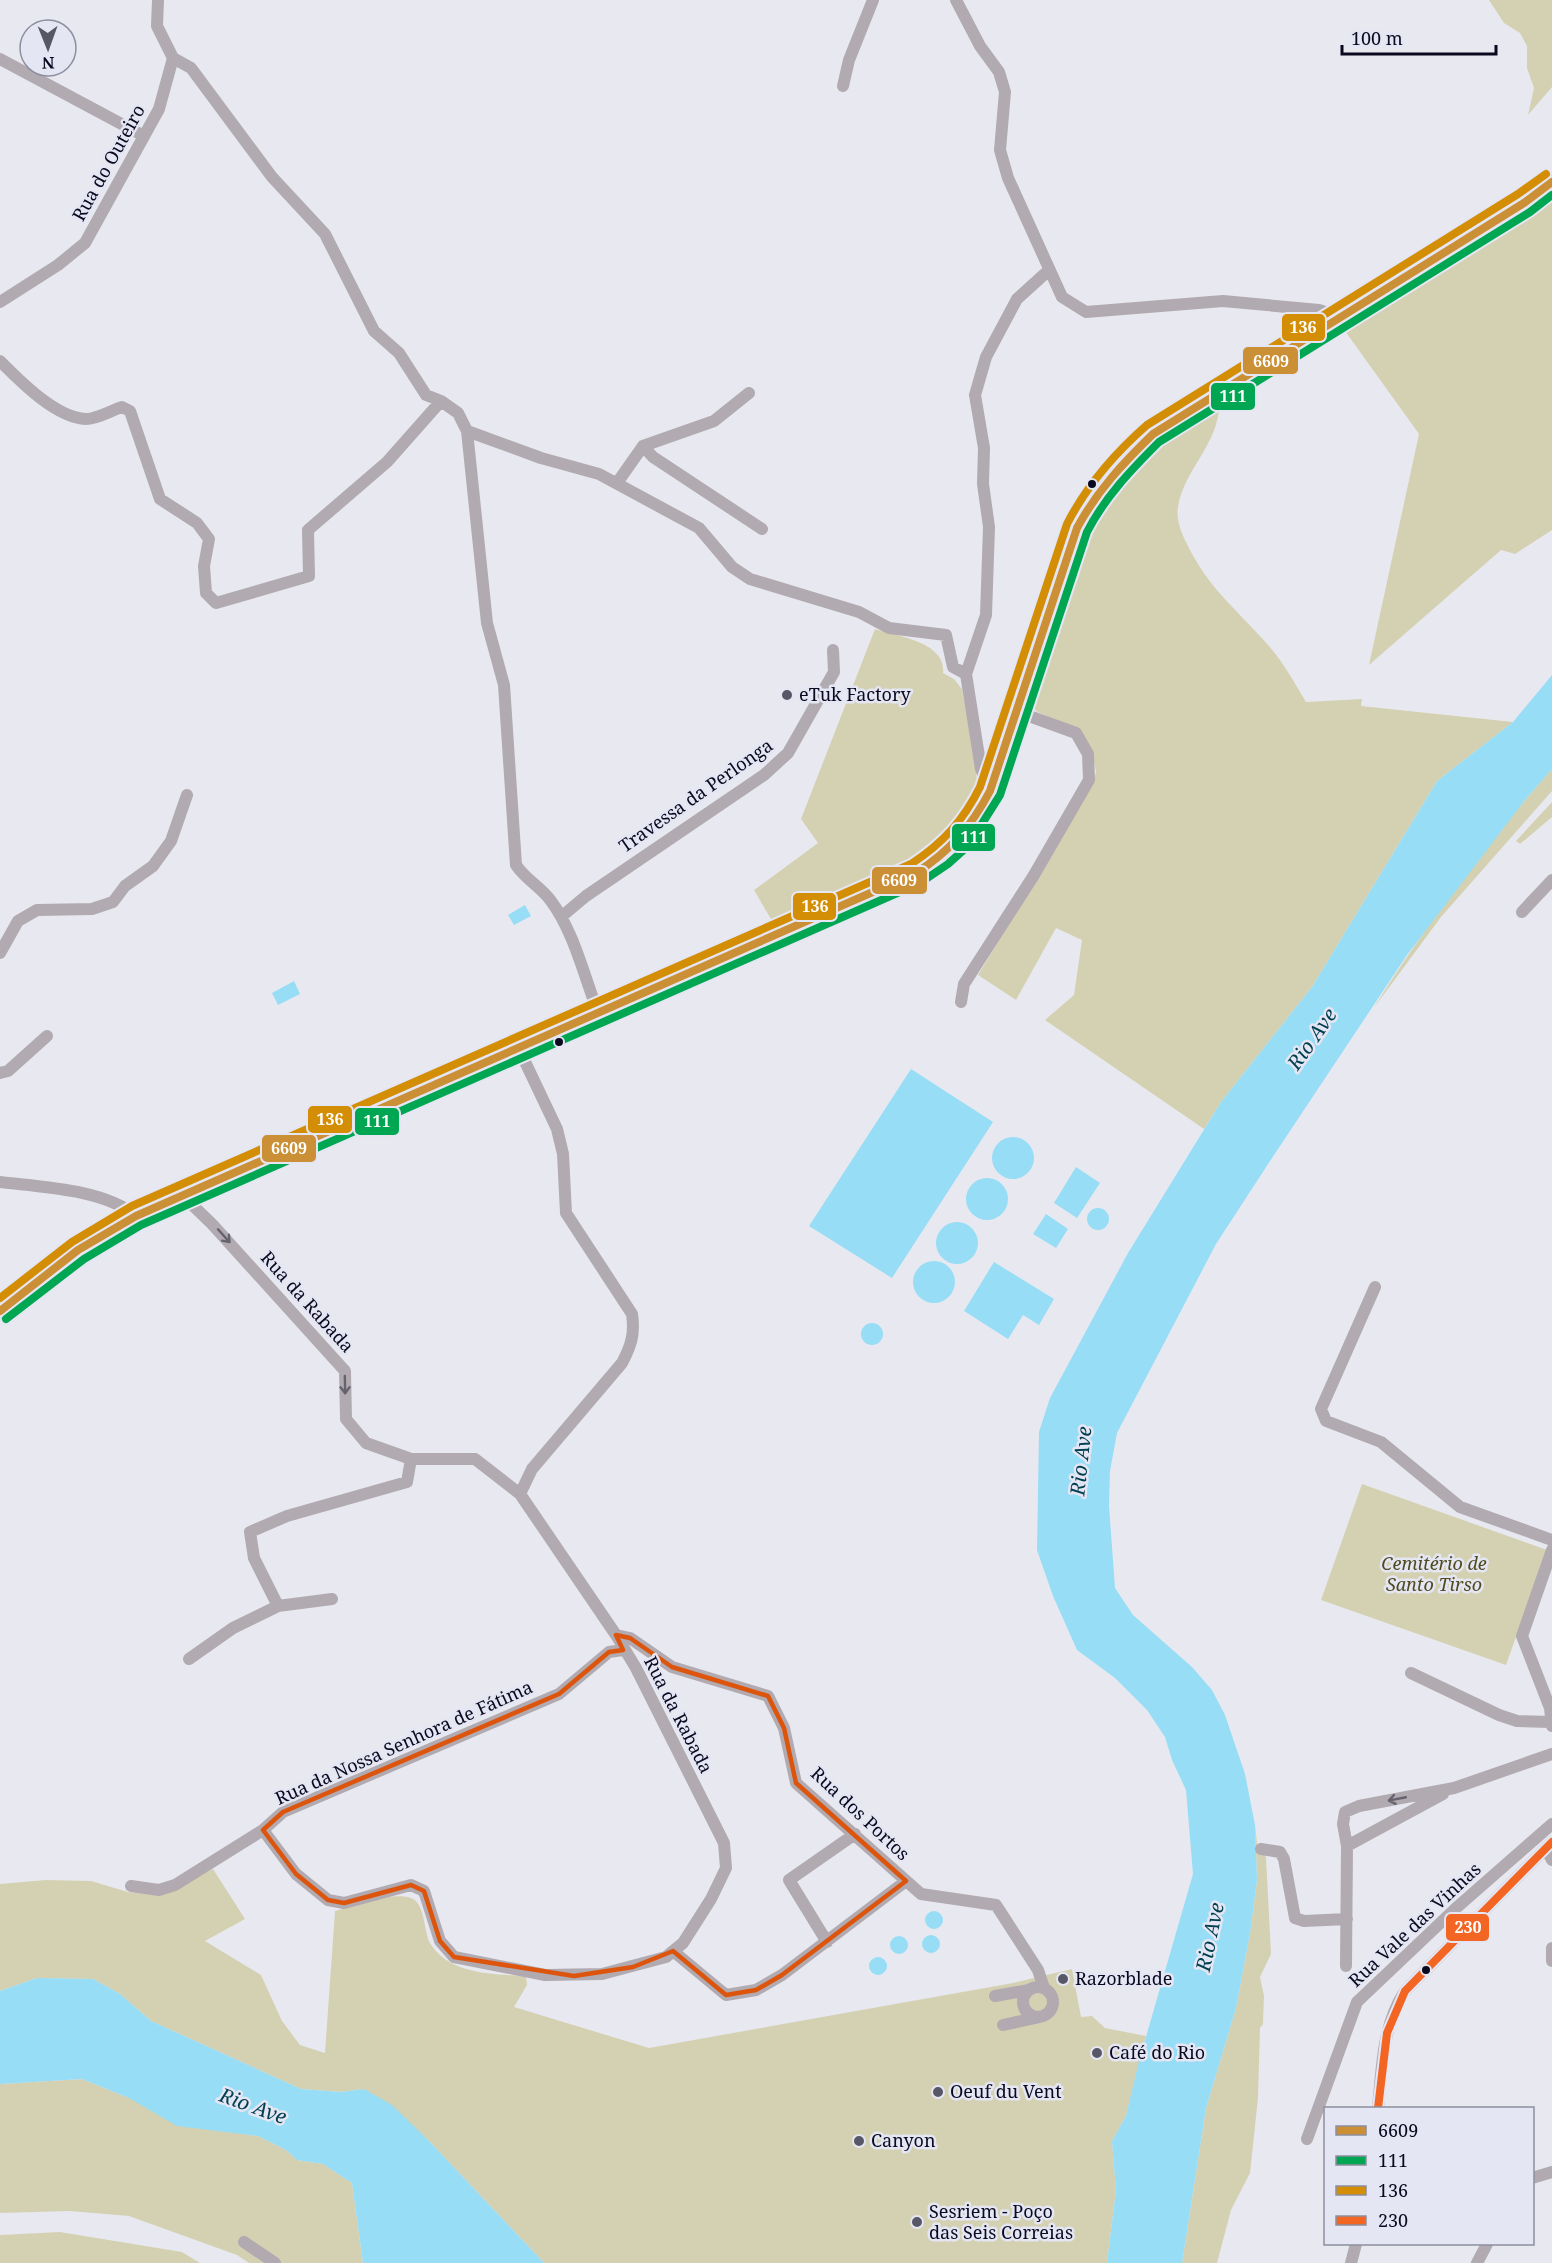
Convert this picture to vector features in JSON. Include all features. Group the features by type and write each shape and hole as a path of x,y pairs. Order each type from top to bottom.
{"main road":[{"path":"0,1311 78,1250 136,1216 916,873 943,856 971,828 990,791 1077,528 1088,505 1112,472 1153,434 1524,203 1552,182"}],"street":[{"path":"158,0 157,26 172,58 191,68 272,177 325,234 374,331 399,353 426,395 441,401 458,413 467,431 487,623 504,685 516,865 524,877 550,899 561,917 598,1012"},
{"path":"843,86 849,60 873,0"},
{"path":"956,0 980,46 999,72 1005,92 1000,150 1008,178 1062,297 1086,312 1223,301 1319,310 1340,316"},
{"name":"Rua do Outeiro","path":"0,302 58,265 85,243 159,109 172,58"},
{"path":"0,59 144,136"},
{"path":"990,791 981,769 966,674 986,615 990,527 983,484 984,448 975,395 986,357 1017,299 1049,270"},
{"path":"0,361 29,390 63,412 87,419 122,407 130,411 160,499 197,523 209,539 204,566 206,593 216,603 309,576 308,530 387,462 441,401"},
{"path":"617,483 643,446 714,421 749,393"},
{"path":"467,431 541,458 599,474 617,483 699,528 732,567 750,579 859,612 889,628 946,635 953,667 966,674"},
{"path":"643,446 653,457 762,529"},
{"name":"Travessa da Perlonga","path":"561,917 586,896 764,775 788,753 834,672 833,650"},
{"path":"961,1002 964,984 1034,875 1089,780 1088,754 1076,733 1018,712"},
{"path":"0,952 18,921 37,910 92,909 113,902 125,886 153,866 171,841 187,795"},
{"path":"1522,912 1552,880"},
{"path":"0,1072 8,1071 47,1036"},
{"path":"518,1047 557,1129 563,1154 566,1213 632,1314 634,1331 631,1346 622,1363 532,1469 520,1494"},
{"path":"0,1182 67,1190 126,1207 136,1216"},
{"name":"Rua da Rabada","path":"182,1196 212,1224 345,1371 346,1419 366,1443 411,1459 475,1460 520,1494 616,1635 724,1843 726,1868 683,1943 666,1957 602,1974 545,1975 522,1968 490,1966 454,1957 440,1941 424,1891 411,1885 344,1904 328,1900 296,1874 262,1830"},
{"path":"1375,1287 1321,1409 1321,1416 1326,1421 1381,1442 1460,1507 1552,1540"},
{"path":"278,1606 254,1558 250,1532 286,1516 407,1482 411,1459"},
{"path":"1411,1673 1517,1721 1551,1724 1550,1708 1522,1636 1552,1550"},
{"path":"189,1659 233,1628 278,1606 332,1599"},
{"name":"Rua dos Portos","path":"616,1635 630,1638 672,1667 768,1696 784,1728 796,1783 921,1894 996,1905 1038,1970 1035,1988"},
{"name":"Rua da Nossa Senhora de Fátima","path":"131,1886 159,1890 175,1885 262,1830 283,1812 559,1694 609,1652 624,1650"},
{"path":"1346,1966 1347,1846 1343,1824 1345,1812 1454,1788 1552,1754"},
{"path":"1347,1846 1454,1788"},
{"name":"Rua Vale das Vinhas","path":"1307,2139 1357,2002 1455,1909 1552,1824"},
{"path":"827,1942 789,1880 855,1834"},
{"path":"1261,1849 1280,1852 1284,1859 1295,1918 1304,1921 1347,1919"},
{"path":"1378,2107 1386,2038 1396,2005 1405,1991 1550,1850"},
{"path":"673,1951 726,1995 756,1990 827,1942 906,1881"},
{"path":"1552,1948 1552,1961"},
{"path":"1035,1988 1023,1999 1024,2008 1031,2015 1044,2016"},
{"path":"995,1996 1035,1988 1053,2000 1052,2009 1044,2016 1003,2025"},
{"path":"1534,2178 1552,2172"},
{"path":"244,2242 275,2263"},
{"path":"1351,2263 1356,2245"},
{"path":"1478,2263 1487,2245"}],"highlighted area":[{"path":"616,1635 630,1638 672,1667 768,1696 784,1728 796,1783 906,1881 782,1975 756,1990 726,1995 673,1951 633,1967 574,1976 454,1957 440,1941 424,1891 411,1885 344,1903 328,1900 296,1874 263,1830 283,1812 559,1694 609,1652 623,1650"}],"green space":[{"path":"1489,0 1552,0 1552,87 1528,115 1534,88 1527,68 1527,46 1520,33 1504,23"},
{"path":"1552,202 1552,530 1515,554 1501,550 1369,665 1419,434 1345,331"},
{"path":"1219,402 1214,430 1182,493 1178,507 1179,525 1195,559 1213,586 1273,652 1306,702 1362,699 1361,706 1513,722 1437,781 1312,987 1221,1102 1204,1129 1045,1020 1074,995 1082,940 1056,928 1016,1000 978,975 1092,786 1096,772 1093,756 1055,720 1036,711 1029,700 1087,523 1110,487 1140,454"},
{"path":"875,629 929,647 942,662 943,673 954,679 962,689 977,783 975,807 964,826 917,862 887,878 775,926 754,890 818,843 801,819"},
{"path":"1552,769 1552,791 1441,917 1373,1009 1414,946 1458,885"},
{"path":"1552,802 1552,817 1520,844 1516,841"},
{"name":"Cemitério de Santo Tirso","path":"1362,1484 1547,1550 1506,1665 1321,1600"},
{"path":"1255,1825 1257,1843 1266,1857 1271,1954 1260,1977 1264,1996 1263,2024 1260,2028 1258,2098 1250,2173 1231,2210 1217,2263 1182,2263 1206,2108 1236,2008 1250,1933 1257,1880"},
{"path":"213,1869 245,1919 205,1941 261,1975 282,2021 300,2045 325,2053 335,1911 394,1896 403,1896 416,1901 422,1911 430,1943 438,1954 449,1961 473,1971 526,1976 527,1985 514,2007 649,2048 1013,1983 1072,1969 1081,2017 1092,2016 1105,2028 1146,2036 1126,2116 1112,2141 1116,2190 1107,2263 544,2263 429,2141 364,2089 341,2092 301,2089 151,2021 120,1994 93,1979 37,1978 0,1991 0,1884 46,1880 91,1881 128,1892 156,1895"},
{"path":"82,2079 129,2098 231,2132 258,2136 286,2150 297,2160 323,2164 352,2183 363,2263 249,2263 237,2255 129,2216 69,2211 0,2213 0,2084"},
{"path":"60,2232 182,2252 200,2263 0,2263 0,2235"}],"water":[{"name":"Rio Ave","path":"1552,675 1552,769 1525,800 1407,955 1274,1155 1216,1244 1117,1433 1110,1471 1109,1506 1115,1588 1133,1615 1192,1667 1212,1690 1225,1715 1245,1774 1255,1825 1257,1880 1236,2008 1206,2108 1182,2263 1107,2263 1116,2190 1112,2141 1126,2116 1139,2061 1193,1874 1186,1790 1172,1760 1165,1737 1147,1710 1115,1678 1077,1650 1053,1596 1037,1550 1039,1432 1050,1398 1128,1253 1221,1102 1312,987 1437,781 1513,722"},
{"path":"525,905 531,916 514,925 508,915"},
{"path":"294,981 300,994 278,1005 272,993"},
{"path":"911,1069 993,1122 892,1278 809,1226"},
{"path":"1013,1137 1021,1138 1028,1143 1033,1150 1033,1166 1028,1173 1021,1178 1013,1179 1005,1178 998,1173 993,1166 992,1158 993,1150 998,1143 1005,1138"},
{"path":"1076,1167 1100,1183 1077,1218 1054,1203"},
{"path":"987,1178 995,1179 1002,1184 1007,1191 1007,1207 1002,1214 995,1219 987,1220 979,1219 972,1214 967,1207 966,1199 967,1191 972,1184 979,1179"},
{"path":"1098,1208 1106,1211 1109,1219 1106,1227 1098,1230 1090,1227 1087,1219 1090,1211"},
{"path":"1046,1214 1068,1229 1056,1248 1033,1234"},
{"path":"957,1222 965,1223 972,1228 977,1235 977,1251 972,1258 965,1263 957,1264 949,1263 942,1258 937,1251 936,1243 937,1235 942,1228 949,1223"},
{"path":"934,1261 942,1262 949,1267 954,1274 954,1290 949,1297 942,1302 934,1303 926,1302 919,1297 914,1290 913,1282 914,1274 919,1267 926,1262"},
{"path":"994,1262 1054,1299 1039,1325 1023,1315 1008,1339 964,1311"},
{"path":"872,1323 880,1326 883,1334 880,1342 872,1345 864,1342 861,1334 864,1326"},
{"path":"934,1911 940,1914 943,1920 940,1926 934,1929 928,1926 925,1920 928,1914"},
{"path":"931,1935 937,1938 940,1944 937,1950 931,1953 925,1950 922,1944 925,1938"},
{"path":"899,1936 905,1939 908,1945 905,1951 899,1954 893,1951 890,1945 893,1939"},
{"path":"878,1957 884,1960 887,1966 884,1972 878,1975 872,1972 869,1966 872,1960"},
{"name":"Rio Ave","path":"37,1978 93,1979 120,1994 151,2021 301,2089 341,2092 364,2089 392,2105 544,2263 363,2263 352,2183 323,2164 297,2160 286,2150 258,2136 177,2126 129,2098 82,2079 0,2084 0,1991"}],"transit line":[{"name":"136","path":"0,1298 72,1242 132,1206 911,864 951,830 967,810 980,787 1067,524 1083,496 1113,458 1147,425 1518,194 1546,174"},
{"name":"6609","path":"0,1311 78,1250 136,1216 916,873 928,865 959,837 990,791 1077,528 1093,502 1121,467 1153,434 1524,203 1552,182"},
{"name":"111","path":"6,1319 84,1259 141,1225 920,883 948,864 968,846 1000,795 1087,532 1102,507 1129,474 1159,442 1530,212 1552,195"},
{"name":"230","path":"1378,2107 1387,2033 1405,1991 1552,1842"}],"place":[{"name":"eTuk Factory","path":"787,695"},
{"name":"Razorblade","path":"1063,1979"},
{"name":"Café do Rio","path":"1097,2053"},
{"name":"Oeuf du Vent","path":"938,2092"},
{"name":"Canyon","path":"859,2141"},
{"name":"Sesriem - Poço das Seis Correias","path":"917,2222"}]}
